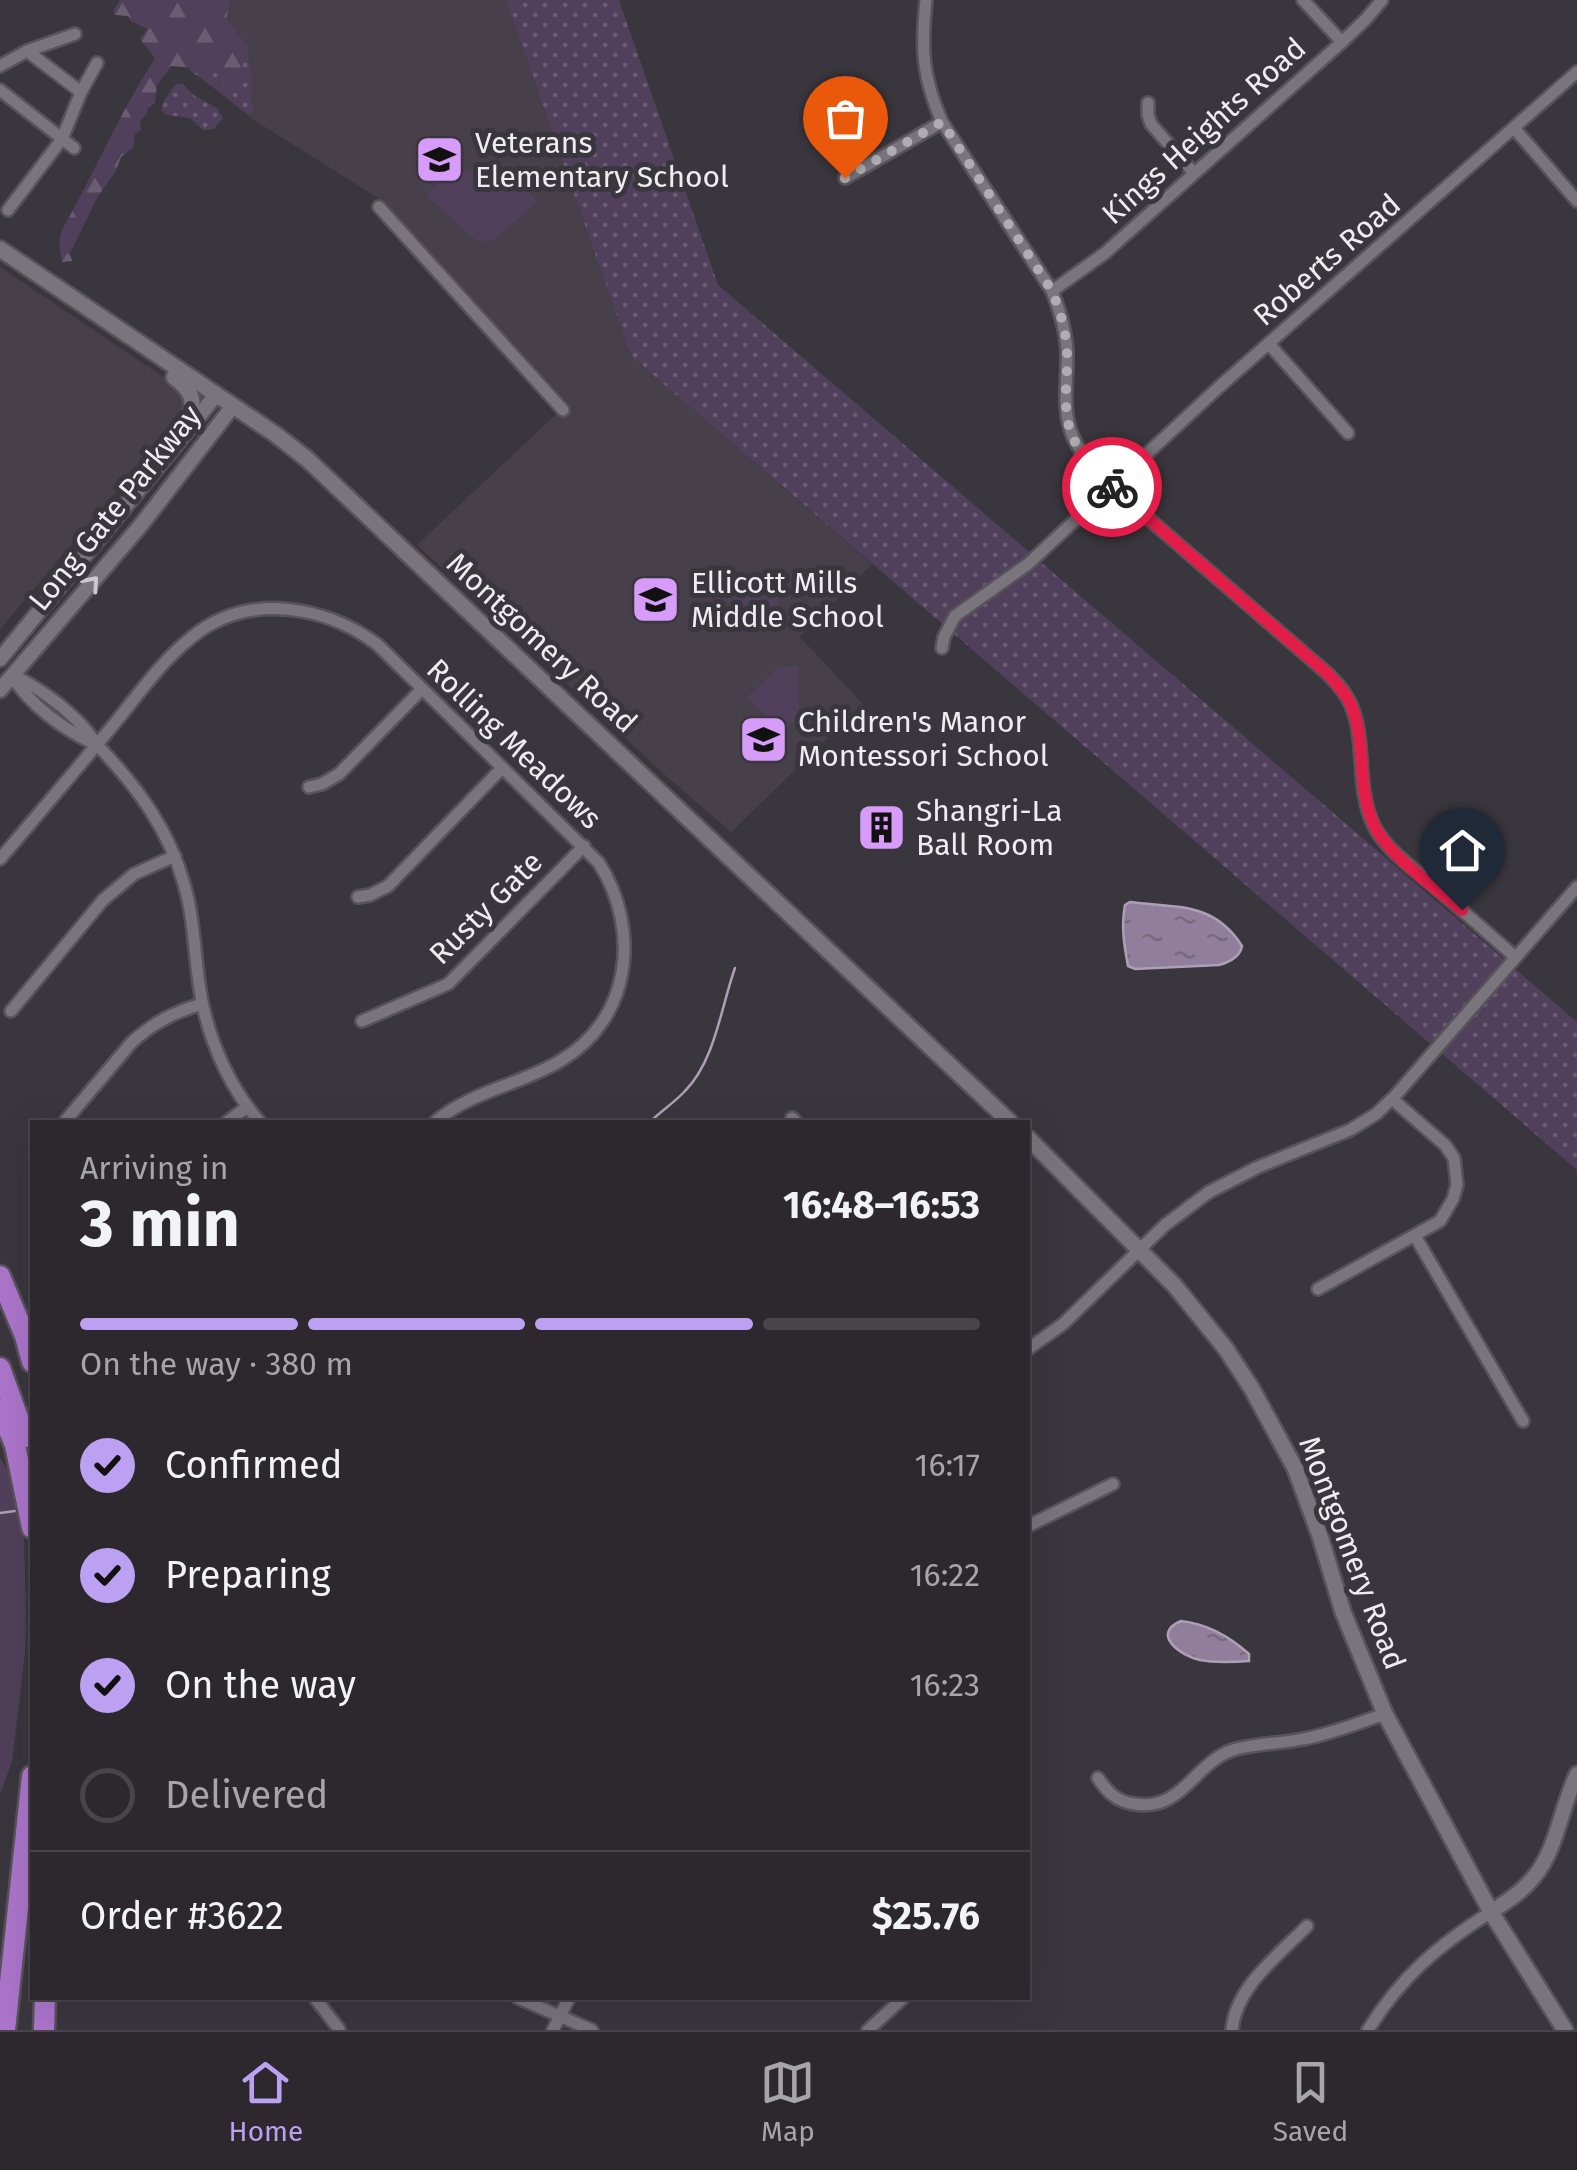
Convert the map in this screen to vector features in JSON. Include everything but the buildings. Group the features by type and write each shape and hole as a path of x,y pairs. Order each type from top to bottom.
{"highway":[{"path":"0,1276 30,1355"},
{"path":"0,1302 30,1366"},
{"path":"0,1368 30,1459"},
{"path":"0,1410 15,1445 30,1518"},
{"path":"4,2030 30,1794"},
{"path":"44,2000 44,2030"}],"main road":[{"name":"Montgomery Road","path":"0,249 296,450 1008,1120"},
{"path":"92,313 92,323 190,392 190,426"},
{"name":"Montgomery Road","path":"1030,1140 1175,1286 1226,1349 1276,1430 1306,1496 1348,1625 1385,1714 1490,1912 1566,2030"}],"street":[{"path":"926,0 923,52 930,94 942,122 1052,291 1066,333 1068,420 1082,454 1112,487 1341,688 1354,715 1366,806 1374,828 1408,864 1516,957"},
{"path":"1302,0 1342,42"},
{"name":"Kings Heights Road","path":"1052,291 1105,252 1342,42 1382,0"},
{"path":"0,66 27,51 75,34"},
{"path":"27,51 82,92"},
{"path":"8,210 62,140 97,63"},
{"name":"Roberts Road","path":"942,648 956,616 1028,564 1577,72"},
{"path":"0,90 74,148"},
{"path":"1148,103 1150,124 1193,172"},
{"path":"845,178 942,122"},
{"path":"1514,128 1577,201"},
{"path":"379,207 563,410"},
{"path":"1269,344 1348,432"},
{"name":"Long Gate Parkway","path":"0,690 16,641 216,395"},
{"name":"Long Gate Parkway","path":"5,667 28,656 141,525 233,406"},
{"name":"Rolling Meadows","path":"0,859 166,660 192,637 225,618 265,609 306,611 343,622 378,645 600,863 624,930 623,970 617,992 596,1031 564,1059 460,1105 437,1120"},
{"path":"5,667 22,692 74,734 97,745 145,800 166,835 190,908 202,1004 220,1056 247,1108 258,1120"},
{"path":"309,787 338,774 422,689"},
{"path":"358,897 388,886 502,768"},
{"name":"Rusty Gate","path":"362,1021 448,984 584,846"},
{"path":"12,1011 110,892 134,874 175,856"},
{"path":"1030,1348 1063,1324 1166,1225 1209,1192 1258,1167 1350,1130 1376,1114 1577,887"},
{"path":"66,1120 143,1032 166,1017 202,1004"},
{"path":"1318,1290 1440,1221 1448,1210 1457,1185 1454,1158 1445,1144 1392,1098"},
{"path":"230,1120 247,1108"},
{"path":"1415,1236 1523,1421"},
{"path":"1030,1525 1113,1484"},
{"path":"1098,1778 1120,1800 1156,1804 1183,1790 1225,1753 1309,1738 1385,1714"},
{"path":"1368,2030 1394,1992 1430,1954 1517,1895 1533,1879 1546,1859 1577,1774"},
{"path":"1232,2030 1239,2000 1250,1984 1307,1926"},
{"path":"316,2000 338,2028"},
{"path":"522,2000 592,2030"},
{"path":"553,2030 569,2000"},
{"path":"868,2030 901,2000"}],"shaded area":[{"path":"156,0 506,0 631,356 872,564 800,637 863,704 731,832 417,545 568,403 386,203 251,118 151,37"},
{"path":"0,267 184,391 185,410 0,629"}],"green space":[{"path":"120,0 230,0 228,22 248,47 243,64 247,80 235,86 232,95 220,75 206,69 171,66 157,85 155,103 140,121 141,130 135,134 133,148 121,157 97,198 70,253 73,261 62,262 61,232 155,58 140,39 147,29 128,16 115,15 113,11"},
{"path":"506,0 619,0 718,285 1577,1022 1577,1170 631,356"},
{"path":"248,55 254,112 249,114 188,69 206,69 220,75 223,84 235,85 247,75 243,64"},
{"path":"176,84 182,84 217,108 223,118 214,129 203,130 190,118 166,115 161,110"},
{"path":"487,170 515,182 537,202 492,241 477,241 426,195 453,175"},
{"path":"755,575 771,584 780,601 765,623 753,633 746,633 729,606 729,589 742,578"},
{"path":"798,666 799,717 783,731 747,697 777,668"},
{"path":"0,1458 14,1481 24,1536 26,1611 12,1762 0,1794"}],"water":[{"path":"1130,902 1207,914 1231,932 1241,950 1234,959 1219,965 1135,969 1128,966 1123,920 1125,905"},
{"path":"1181,1621 1226,1636 1249,1654 1249,1661 1206,1661 1185,1654 1168,1638 1172,1626"}],"waterway":[{"path":"652,1120 685,1091 704,1065 735,968"},
{"path":"0,1513 15,1511"}],"way so far":[{"path":"845,178 942,122 1052,291 1066,333 1066,398 1073,437 1082,454 1112,487"}],"place":[{"name":"Veterans Elementary School","path":"440,160"},
{"name":"Ellicott Mills Middle School","path":"656,600"},
{"name":"Children's Manor Montessori School","path":"763,739"},
{"name":"Shangri-La Ball Room","path":"881,828"}],"route":[{"path":"1112,487 1341,688 1350,702 1358,731 1362,782 1374,828 1386,844 1462,910"}]}
